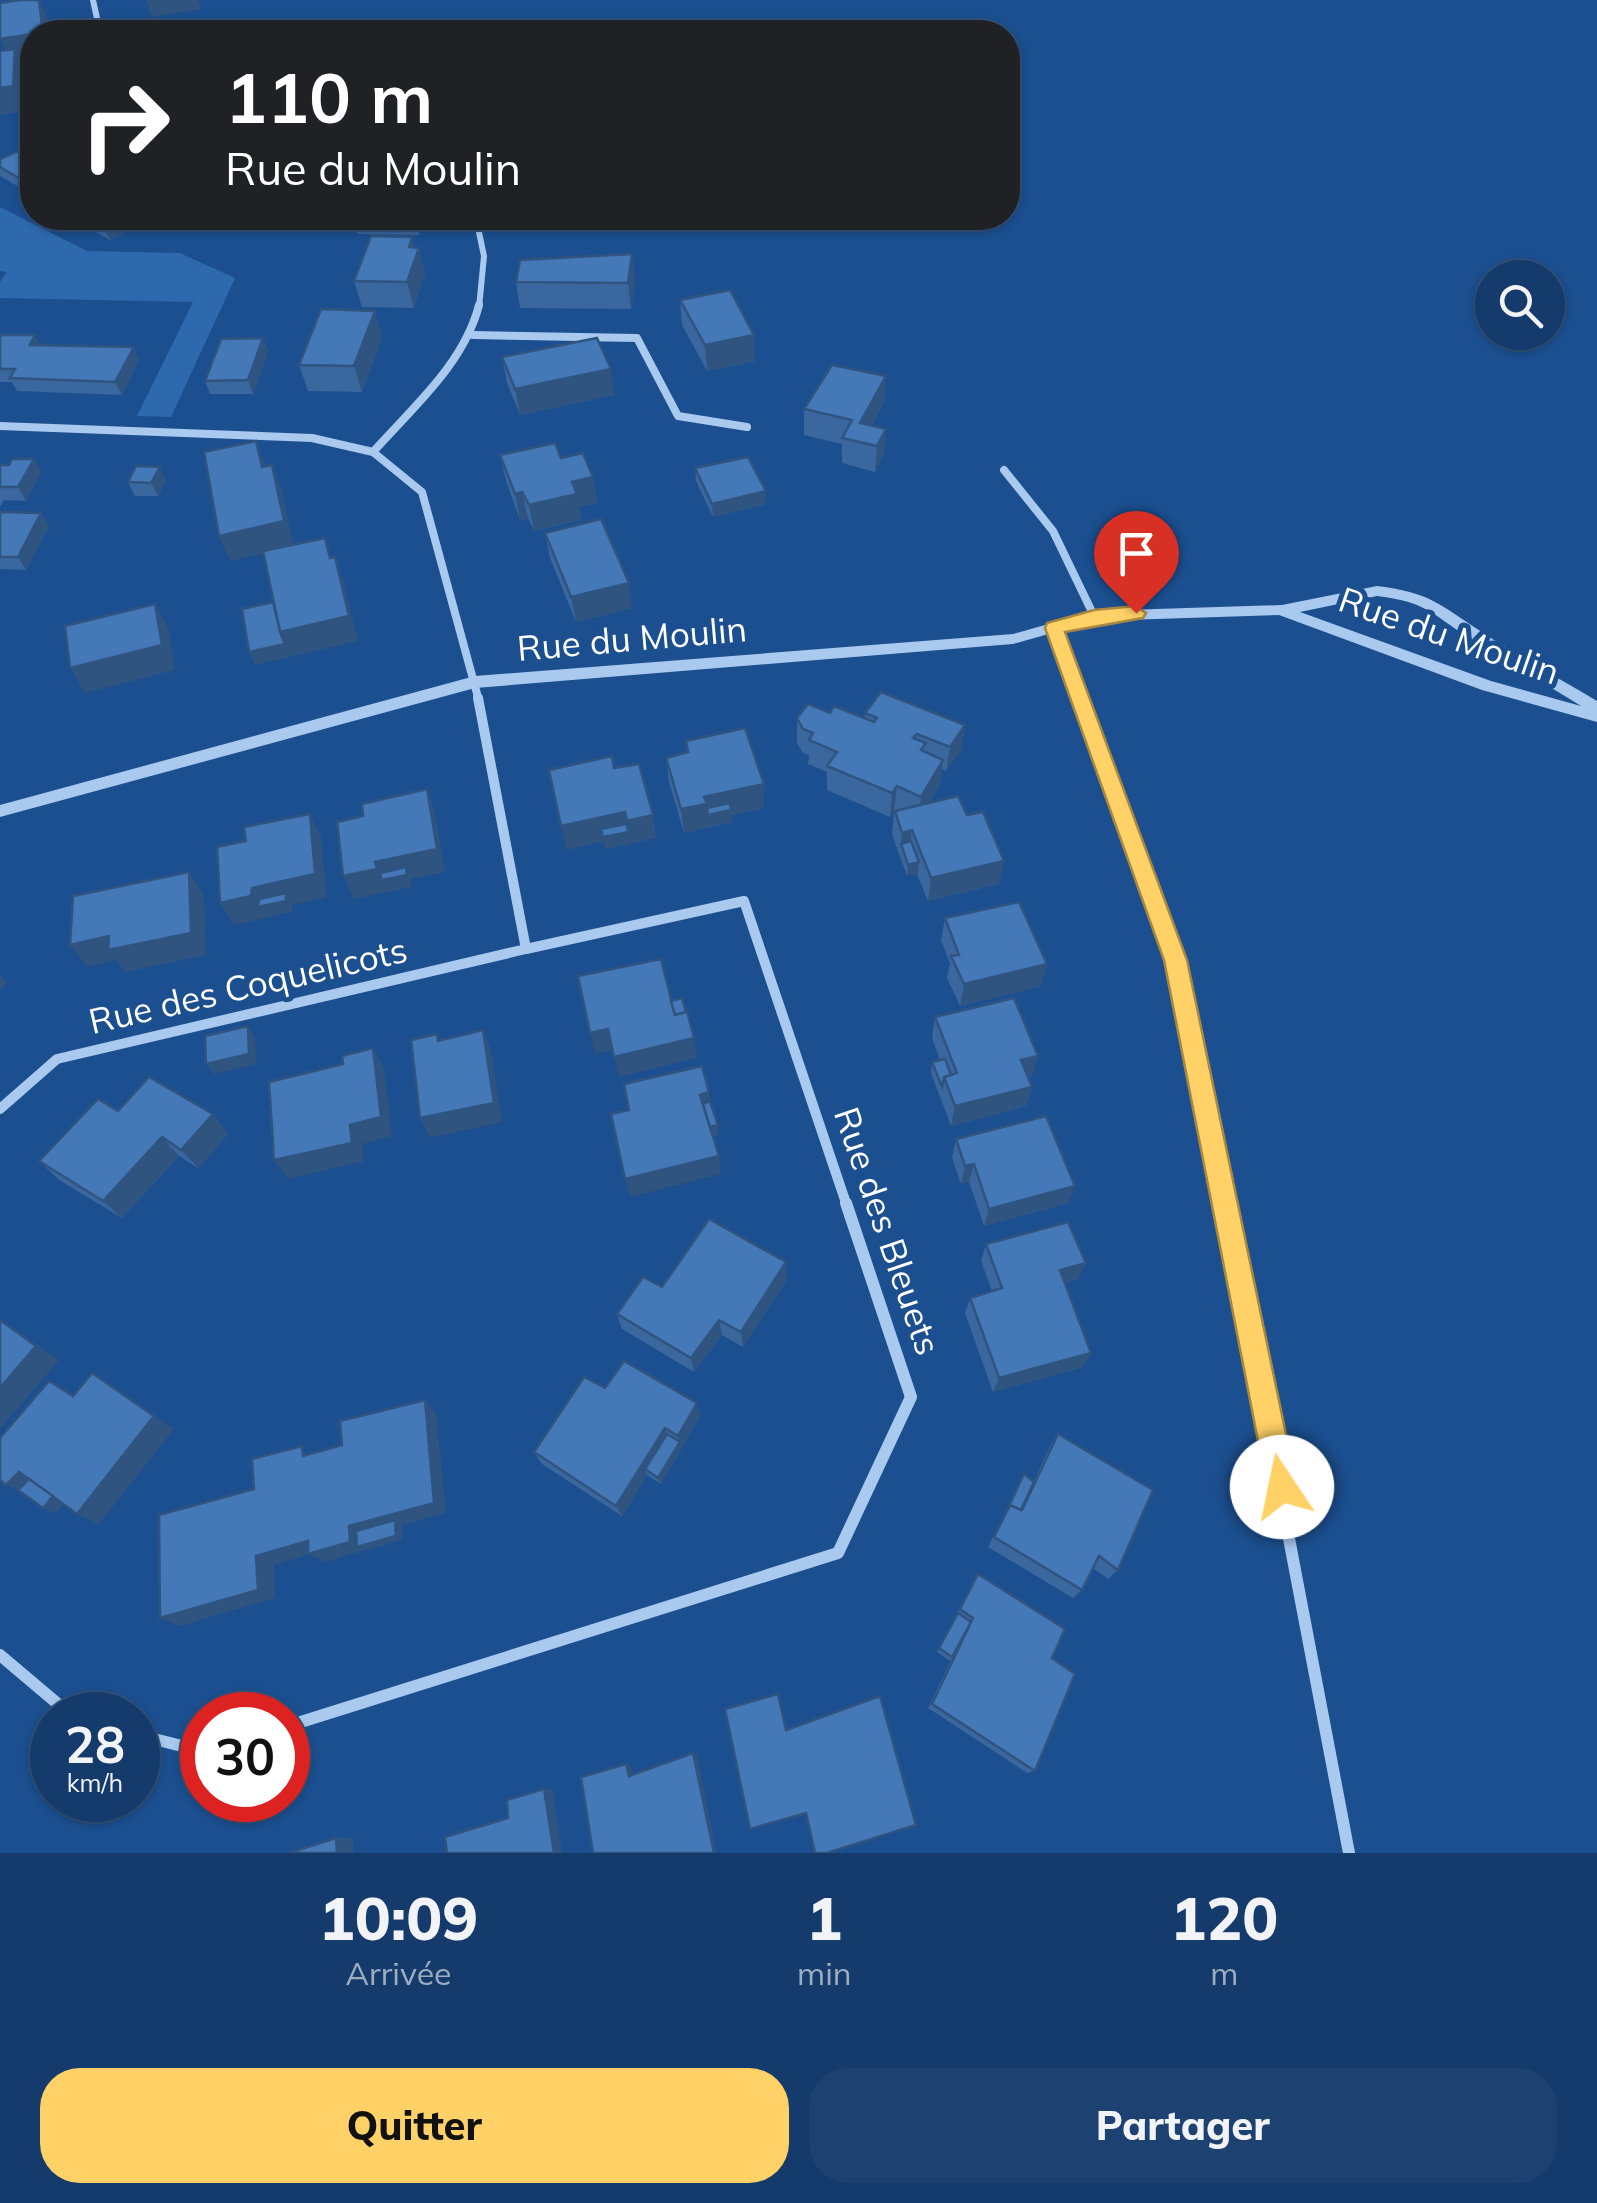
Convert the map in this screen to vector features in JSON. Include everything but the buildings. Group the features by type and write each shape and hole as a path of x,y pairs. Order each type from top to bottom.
{"street":[{"path":"373,452 473,335 487,253 480,230"},
{"path":"473,335 637,338 678,416 747,427"},
{"path":"0,426 312,438 373,452 422,492 475,682 526,949"},
{"path":"1004,470 1053,532 1094,616"},
{"name":"Rue du Moulin","path":"0,811 475,682 1013,638 1094,616 1282,610 1377,591 1410,595 1442,608 1474,635 1597,708"},
{"name":"Rue du Moulin","path":"1282,610 1487,686 1597,716"},
{"path":"1054,628 1176,960 1275,1450 1348,1853"},
{"name":"Rue des Bleuets","path":"310,1719 838,1553 911,1397 744,901 526,949"},
{"name":"Rue des Coquelicots","path":"0,1110 57,1059 526,949"},
{"path":"0,1655 43,1692"}],"shaded area":[{"path":"0,207 20,217 20,230 45,230 87,251 180,253 235,278 171,417 137,416 193,302 0,298 0,282 7,272 0,271"}],"route":[{"path":"1136,613 1094,616 1054,628 1176,960 1282,1487"}]}
